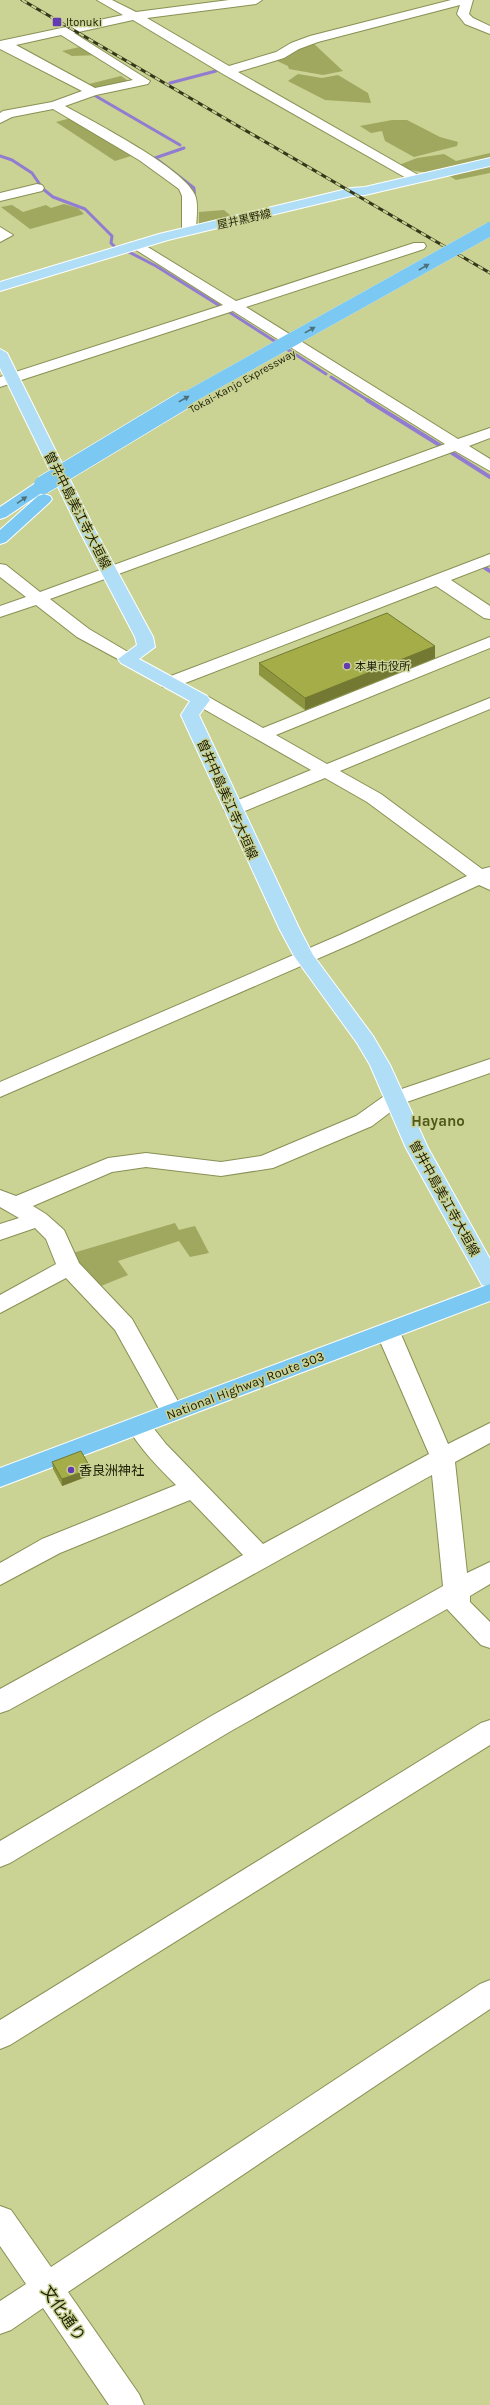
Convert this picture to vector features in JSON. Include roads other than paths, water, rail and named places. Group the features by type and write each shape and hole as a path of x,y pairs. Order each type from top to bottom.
{"highway":[{"name":"Tokai-Kanjo Expressway","path":"0,514 115,434 165,410 490,229"},
{"name":"Tokai-Kanjo Expressway","path":"0,530 39,488 213,397 490,242"},
{"path":"0,496 39,488"},
{"path":"0,539 39,488"},
{"name":"National Highway Route 303","path":"0,1478 490,1292"}],"main road":[{"name":"屋井黒野線","path":"0,287 189,231 490,162"},
{"name":"曽井中島美江寺大垣線","path":"0,352 7,379 48,452 144,637 146,647 127,659"},
{"path":"127,659 201,700"},
{"name":"曽井中島美江寺大垣線","path":"201,700 192,709 190,715 259,868 304,956 366,1041 380,1064 394,1099 417,1148 490,1279"}],"street":[{"path":"106,2 128,0"},
{"path":"2,45 134,16 256,0"},
{"path":"227,71 280,55 295,46 314,39 466,0 463,14 469,21 490,30"},
{"path":"106,2 134,16 415,179"},
{"path":"0,119 8,114 55,105 93,92 144,81 64,32"},
{"path":"2,45 93,92"},
{"path":"55,105 144,157 184,187 189,196 189,231"},
{"path":"0,197 37,188"},
{"path":"0,231 6,235 0,238"},
{"path":"138,245 490,466"},
{"path":"7,379 419,246"},
{"path":"0,612 109,570 490,433"},
{"path":"169,683 490,559"},
{"path":"0,569 83,634 127,659"},
{"path":"438,579 490,614"},
{"path":"263,734 490,642"},
{"path":"201,700 328,771 398,815 487,878"},
{"path":"233,809 490,703"},
{"path":"0,1090 304,956 487,878"},
{"path":"8,1201 108,1165 146,1160 221,1169 265,1163 364,1121 394,1099 490,1066"},
{"path":"8,1201 38,1219 56,1235 69,1267 124,1325 172,1412"},
{"path":"0,1232 38,1219"},
{"path":"0,1305 69,1267"},
{"path":"388,1332 442,1456 458,1606 490,1638"},
{"path":"139,1426 157,1450 260,1557"},
{"path":"0,1702 442,1456 490,1432"},
{"path":"0,1575 51,1546 194,1488"},
{"path":"0,1855 215,1727 490,1572"},
{"path":"0,2036 490,1731"},
{"path":"0,2319 490,1993"},
{"name":"文化通り","path":"0,2220 128,2405"}],"waterway":[{"path":"170,83 216,71"},
{"path":"94,95 180,145"},
{"path":"184,148 155,158 194,188 195,203"},
{"path":"0,156 12,160 32,173 43,189 53,197 85,209 112,236 111,243 116,248 122,246"},
{"path":"127,251 156,266 220,306"},
{"path":"226,310 326,374"},
{"path":"331,377 369,401"},
{"path":"367,400 441,446"},
{"path":"449,451 490,477"},
{"path":"479,564 490,571"}],"railway":[{"path":"22,0 490,273"}],"place":[{"name":"Itonuki","path":"57,22"},
{"name":"本巣市役所","path":"347,666"},
{"name":"香良洲神社","path":"71,1470"}],"district":[{"name":"Hayano","path":"438,1121"}]}
